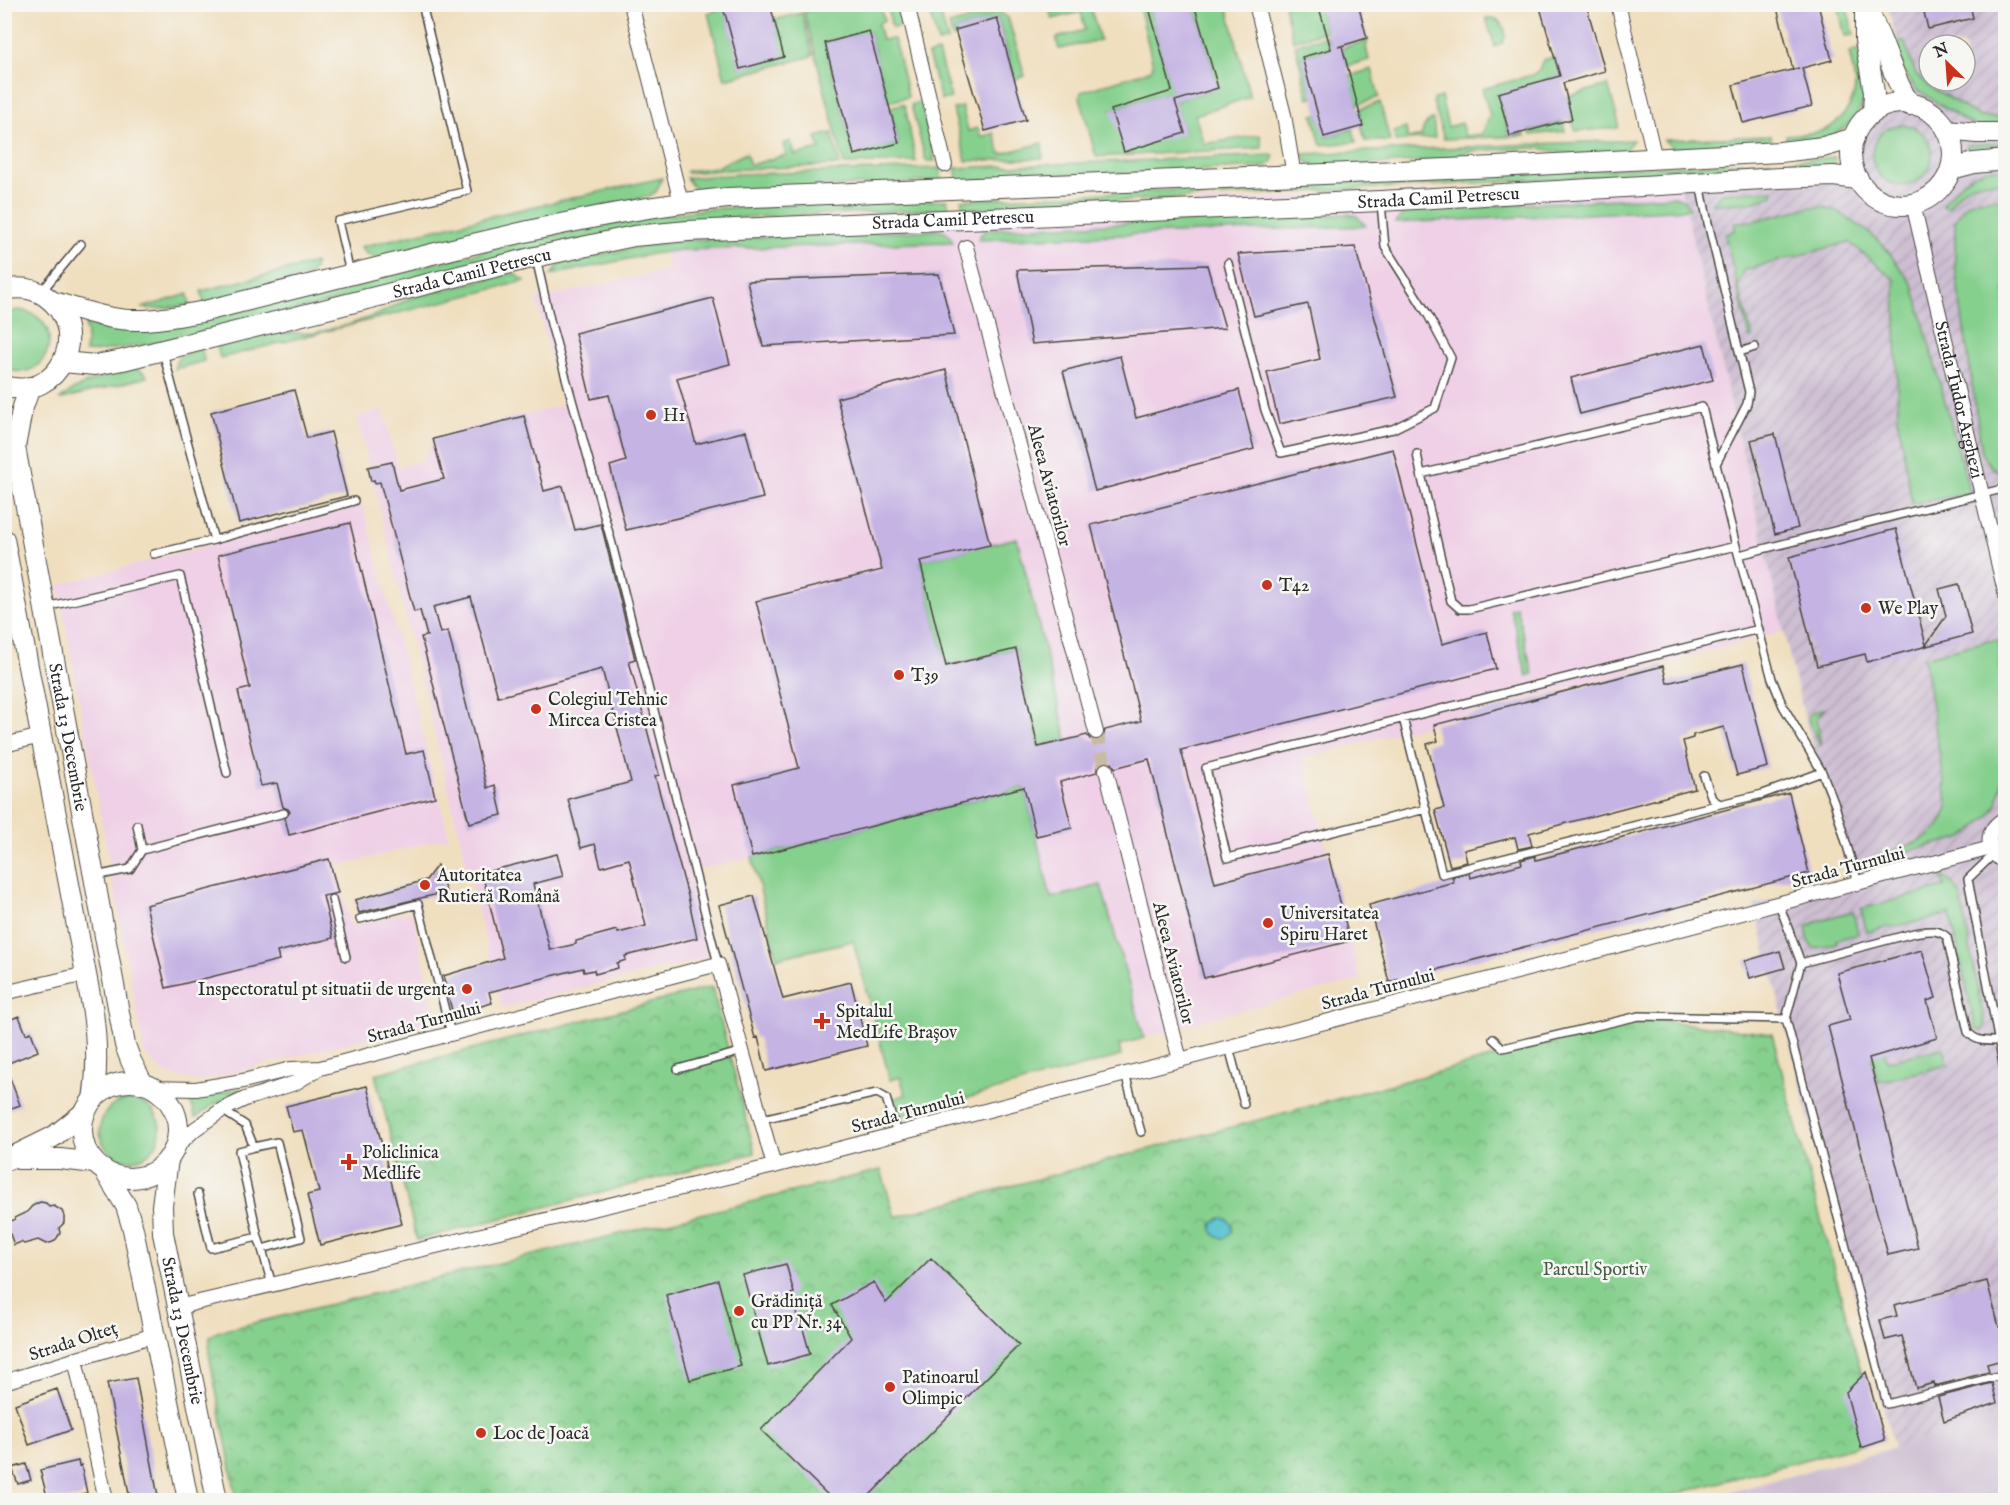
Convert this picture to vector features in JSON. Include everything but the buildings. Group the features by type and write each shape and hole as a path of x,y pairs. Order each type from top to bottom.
{"street":[{"path":"631,4 681,202"},
{"path":"907,4 945,165"},
{"path":"1256,4 1284,115 1294,176"},
{"path":"1618,4 1655,159"},
{"path":"1865,5 1880,36 1899,86 1911,105"},
{"path":"1865,5 1865,40 1874,92 1873,113"},
{"path":"1911,105 1928,111 1939,119 1947,130 1952,143 1951,169 1945,183 1934,194 1913,204 1892,204 1878,199 1858,179 1853,166 1854,138 1862,124 1873,113 1887,106 1911,105"},
{"path":"1947,130 2006,133"},
{"name":"Strada Camil Petrescu","path":"47,297 90,313 115,318 140,320 201,312 533,229 681,202 728,198 1294,176 1655,159 1809,149 1854,138"},
{"path":"1951,169 1974,162 2006,160"},
{"name":"Strada Camil Petrescu","path":"63,362 95,365 535,256 634,236 688,231 1381,201 1700,182 1833,176 1858,179"},
{"name":"Strada Tudor Arghezi","path":"1913,204 2006,596"},
{"name":"Aleea Aviatorilor","path":"966,247 1096,732"},
{"path":"4,386 30,387 43,382 63,362 68,347 68,330 63,315 47,297 24,288 6,288"},
{"name":"Strada 13 Decembrie","path":"30,387 18,427 15,447 125,1045 131,1061 148,1086 166,1099 175,1114 178,1125 163,1190 162,1220 217,1500"},
{"name":"Strada 13 Decembrie","path":"4,539 97,1043 96,1075 90,1105 83,1121 84,1144 119,1192 130,1217 188,1500"},
{"path":"4,745 41,736"},
{"name":"Aleea Aviatorilor","path":"1106,770 1180,1060"},
{"path":"1997,855 1990,833 1994,826 2006,818"},
{"name":"Strada Turnului","path":"178,1307 774,1166 1858,883 1997,855"},
{"path":"718,964 774,1166"},
{"name":"Strada Turnului","path":"148,1086 196,1089 243,1081 291,1069 320,1068 718,964"},
{"path":"4,993 86,974"},
{"name":"Strada Turnului","path":"171,1154 195,1129 222,1110 245,1099 295,1083 320,1068"},
{"path":"7,1160 53,1137 103,1091 116,1084 129,1082 148,1086"},
{"path":"7,1160 51,1158 99,1166 116,1176 131,1178 158,1169 171,1154"},
{"name":"Strada Olteț","path":"4,1382 154,1335"},
{"path":"75,1359 106,1500"}],"lane":[{"path":"351,274 338,221 467,191 422,4"},
{"path":"1700,182 1749,392 1748,404 1716,464"},
{"path":"1228,263 1265,410 1281,453 1393,429 1435,408 1451,358 1428,315 1385,247 1381,201"},
{"path":"47,297 81,244"},
{"path":"535,256 551,324 612,544 718,964"},
{"path":"1740,352 1755,347"},
{"path":"162,350 214,540"},
{"path":"1421,474 1702,407 1736,546 1777,691 1822,772 1835,805 1858,883"},
{"path":"1417,454 1451,601 1460,609 1469,609 1736,546"},
{"path":"1739,555 2006,488"},
{"path":"154,554 214,540 354,501"},
{"path":"43,608 180,576 227,773"},
{"path":"1426,809 1227,858 1206,768 1759,629"},
{"path":"1403,718 1442,874 1763,794 1822,772"},
{"path":"1704,776 1712,799 1720,804"},
{"path":"94,876 130,868 142,850 284,813"},
{"path":"137,825 142,850"},
{"path":"1997,855 1968,879 2006,1080"},
{"path":"332,899 346,957"},
{"path":"360,919 418,904 451,1034"},
{"path":"1779,904 1801,963 1786,1019 1887,1404 2006,1374"},
{"path":"1801,963 1927,930 1942,932 1947,937 1968,1032 1973,1038 1982,1041 1998,1041"},
{"path":"1493,1039 1503,1048 1639,1016 1786,1019"},
{"path":"1229,1047 1244,1104"},
{"path":"678,1069 743,1051"},
{"path":"1125,1074 1140,1132"},
{"path":"762,1119 877,1093 886,1098 897,1134"},
{"path":"222,1110 245,1125 254,1147"},
{"path":"262,1249 301,1238 277,1142 239,1151 258,1237 272,1285"},
{"path":"198,1194 211,1248 258,1237"}],"shaded area":[{"path":"1887,5 2005,5 2005,1413 1894,1448 1754,905 1849,879 1798,692 1679,180 1845,171 1851,147 1871,115 1879,107 1913,95"},
{"path":"1679,180 1784,631 1303,758 1360,980 1215,1017 1119,1045 1121,1056 897,1117 891,1099 906,1095 900,1077 890,1080 853,941 777,958 752,857 689,872 709,957 502,1008 357,417 383,410 398,467 423,461 433,438 563,405 536,299 668,270 660,226"},
{"path":"363,505 449,837 336,867 351,926 412,911 437,1020 199,1081 168,1075 154,1065 144,1051 58,585"},
{"path":"2005,1413 2005,1500 1700,1500 1894,1448"}],"green space":[{"path":"1079,4 1090,5 1100,40 1059,49 1056,38 1085,30 1081,12 1052,19 1050,12"},
{"path":"836,5 880,5 884,20 878,24 882,40 894,39 908,96 888,102 869,32 825,43 854,154 899,143 890,107 902,104 905,106 916,162 844,164 804,12"},
{"path":"887,5 897,5 902,26 892,28"},
{"path":"928,5 938,5 948,40 938,43"},
{"path":"1139,5 1148,5 1173,91 1111,110 1185,133 1175,101 1218,88 1194,5 1227,5 1250,97 1195,115 1204,144 1260,135 1262,148 1096,157 1080,97 1081,92 1151,70 1153,65"},
{"path":"1284,5 1318,5 1326,31 1293,41"},
{"path":"1838,5 1846,5 1854,35 1845,36"},
{"path":"724,8 740,68 783,57 774,20 802,13 813,56 725,79 708,13"},
{"path":"1000,12 1008,18 1025,76 1015,79 998,18 955,30 957,37 953,38 949,25"},
{"path":"1486,18 1498,20 1505,30 1502,43 1495,47"},
{"path":"1327,36 1331,49 1302,57 1313,97 1308,98 1295,45"},
{"path":"1368,40 1366,47 1369,60 1347,66 1342,48"},
{"path":"1904,41 1917,75 1917,89 1903,70 1895,44"},
{"path":"1858,50 1865,73 1866,87 1863,103 1855,117 1843,129 1824,139 1786,142 1786,135 1810,133 1830,127 1846,112 1853,99 1855,85 1849,52"},
{"path":"938,52 951,98 941,100 928,55"},
{"path":"1555,57 1560,76 1498,94 1509,136 1524,133 1525,136 1444,139 1434,99 1441,97 1448,127 1461,123 1465,136 1482,134 1490,115 1482,89 1532,75 1539,70 1543,60"},
{"path":"1372,69 1379,97 1357,105 1349,76"},
{"path":"1608,85 1619,124 1618,128 1576,131 1566,97"},
{"path":"1923,93 1941,93 1980,117 2005,117 2005,126 1976,126"},
{"path":"921,101 935,161 926,161 911,105"},
{"path":"1380,102 1390,141 1365,141 1358,110"},
{"path":"962,107 968,131 978,128 981,137 994,133 1001,154 1042,143 1043,158 966,161 953,109"},
{"path":"1318,114 1325,137 1353,129 1356,142 1321,145 1313,115"},
{"path":"1433,119 1435,138 1395,141 1394,132 1406,128 1408,139 1422,136 1424,126"},
{"path":"1563,122 1565,131 1531,135 1529,131"},
{"path":"1896,125 1908,125 1919,130 1927,138 1932,155 1930,167 1919,180 1908,185 1896,185 1885,180 1877,172 1872,161 1872,149 1877,138 1885,130"},
{"path":"832,133 840,165 687,173 686,171 717,167 746,153 750,165 786,155 783,144 791,141 795,155 820,149 816,137"},
{"path":"1771,136 1771,144 1675,150 1664,140"},
{"path":"1633,140 1625,150 1618,152 1577,154 1540,148 1471,151 1442,160 1317,168 1307,162 1302,154"},
{"path":"2005,143 2005,151 1967,152 1967,145"},
{"path":"1274,155 1271,163 1266,167 958,181 955,168"},
{"path":"1835,157 1835,166 1787,168 1788,161"},
{"path":"1771,161 1772,168 964,209 961,200"},
{"path":"941,168 941,181 702,193 686,178 741,174"},
{"path":"1987,169 2005,169 2005,182 1971,185 1960,192 1948,209 1943,206 1961,183"},
{"path":"662,178 656,192 647,197 532,221 378,258 368,255 360,247 487,217"},
{"path":"1774,190 1773,195 1749,203 1712,204 1721,193"},
{"path":"1675,196 1685,200 1690,209 1395,223 1404,212 1410,210"},
{"path":"2005,198 2006,472 2001,472 1989,464 1982,453 1955,266 1955,222 1962,209 1970,202"},
{"path":"947,200 949,209 703,219 669,223 161,342 85,352 87,333 85,325 137,329 188,323 600,225 705,209"},
{"path":"1811,207 1823,207 1837,211 1870,233 1884,246 1913,285 1970,493 1912,504 1898,418 1895,280 1849,242 1745,270 1738,285 1753,338 1750,339 1725,235 1735,230 1735,222 1753,221"},
{"path":"1348,214 1357,216 1366,226 978,240 981,234 989,229"},
{"path":"942,230 950,236 953,242 680,250 551,275 560,264 569,261 682,240"},
{"path":"315,263 314,269 308,276 204,303 201,291"},
{"path":"515,274 525,281 220,358 217,346 266,333 314,333 348,325 379,314 410,298"},
{"path":"188,294 190,305 157,309 142,308"},
{"path":"17,310 34,315 44,324 49,336 48,348 43,360 33,368 21,371 5,368 5,314"},
{"path":"202,349 204,361 175,369 180,357"},
{"path":"135,368 145,373 147,377 59,400 86,383"},
{"path":"1017,538 1067,740 1038,747 1016,649 946,666 920,561"},
{"path":"1516,607 1533,674 1527,676 1510,608"},
{"path":"1987,641 1999,641 2005,761 1997,804 1990,815 1961,838 1881,855 1913,844 1930,835 1938,828 1948,807 1924,657"},
{"path":"1824,709 1817,718 1821,746 1807,718 1811,713"},
{"path":"1024,787 1051,898 1101,885 1144,1038 1119,1045 1121,1056 897,1117 891,1099 906,1095 900,1077 890,1080 853,941 777,958 752,857"},
{"path":"1942,876 1953,884 1960,894 1985,1026 1982,1031 1976,1029 1950,914 1867,932 1861,909 1944,887"},
{"path":"1853,911 1858,934 1836,940 1837,943 1814,949 1812,947 1806,927"},
{"path":"712,987 755,1153 417,1240 375,1074"},
{"path":"1874,1014 1887,1061 1944,1048 1948,1065 1878,1082 1861,1017"},
{"name":"Parcul Sportiv","path":"1640,1018 1772,1034 1879,1440 1653,1500 237,1500 209,1354 210,1337 217,1332 881,1170 895,1217"},
{"path":"239,1089 240,1092 215,1104 195,1118 188,1098"},
{"path":"124,1100 136,1100 147,1105 155,1113 160,1130 158,1142 147,1155 136,1160 124,1160 113,1155 105,1147 100,1136 100,1124 105,1113 113,1105"}],"water":[{"path":"1222,1218 1229,1221 1232,1228 1229,1235 1222,1238 1215,1235 1212,1228 1215,1221"}],"tunnel":[{"path":"1096,732 1106,770"}],"place":[{"name":"H1","path":"651,415"},
{"name":"T42","path":"1267,585"},
{"name":"We Play","path":"1866,608"},
{"name":"T39","path":"899,675"},
{"name":"Colegiul Tehnic Mircea Cristea","path":"536,709"},
{"name":"Autoritatea Rutieră Română","path":"425,885"},
{"name":"Universitatea Spiru Haret","path":"1268,923"},
{"name":"Inspectoratul pt situatii de urgenta","path":"467,989"},
{"name":"Spitalul MedLife Brașov","path":"822,1021"},
{"name":"Policlinica Medlife","path":"349,1162"},
{"name":"Grădiniță cu PP Nr. 34","path":"739,1311"},
{"name":"Patinoarul Olimpic","path":"890,1387"},
{"name":"Loc de Joacă","path":"481,1433"}]}
